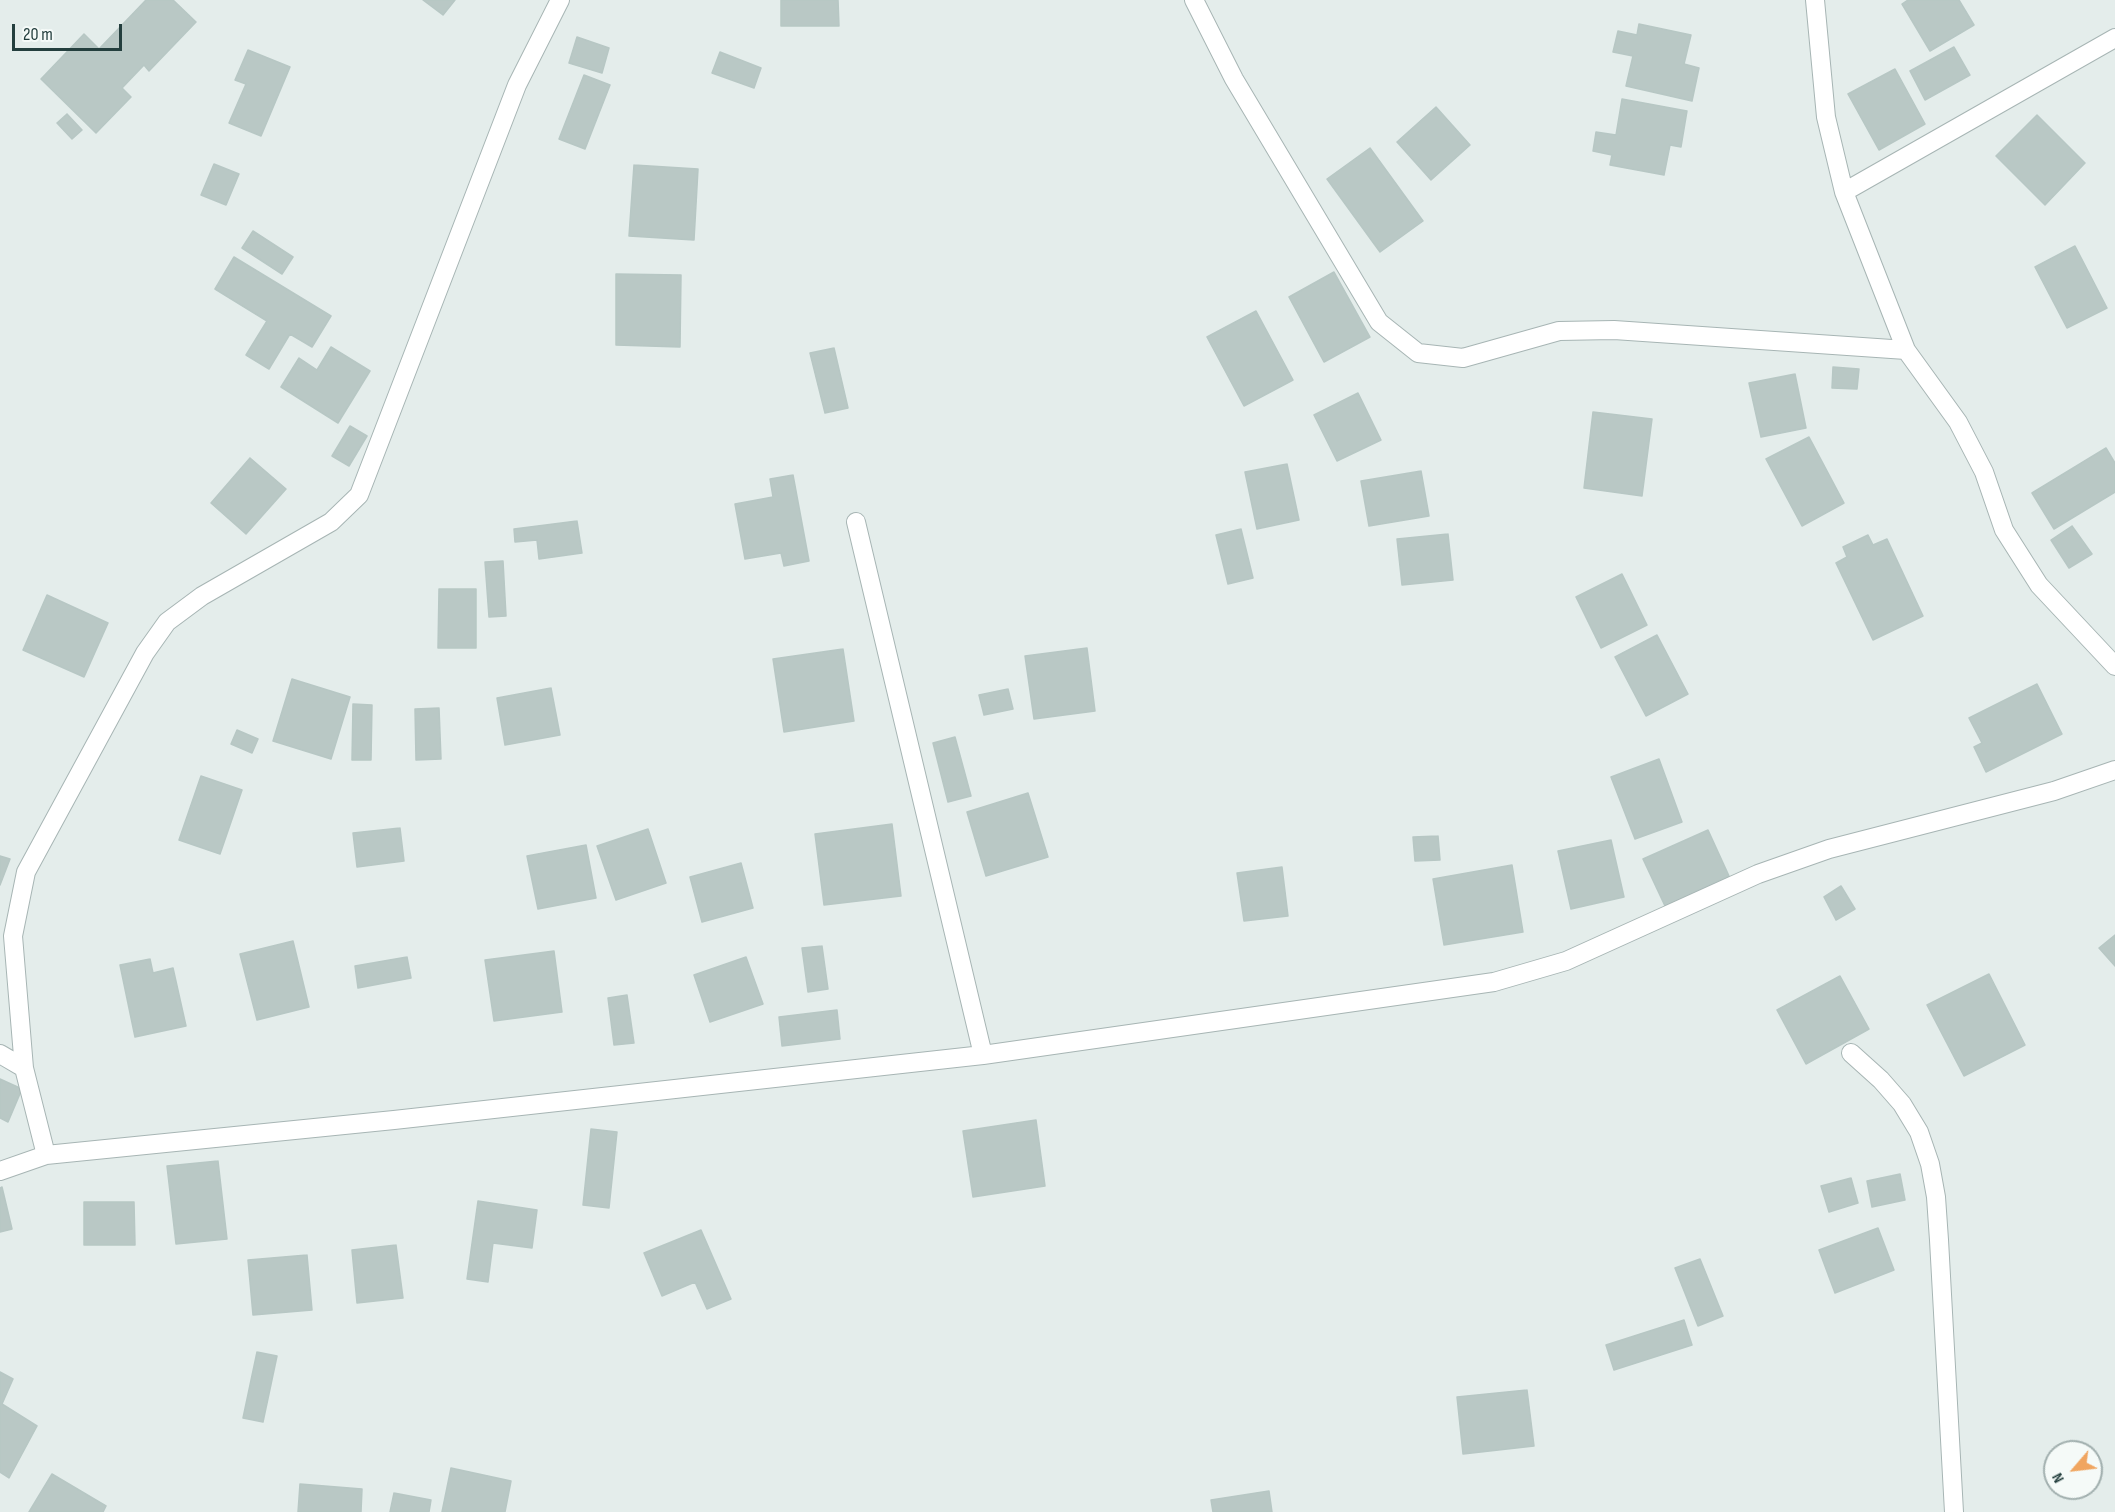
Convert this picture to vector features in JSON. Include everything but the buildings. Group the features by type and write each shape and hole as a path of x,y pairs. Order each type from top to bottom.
{"street":[{"path":"46,1155 24,1068 13,936 26,872 145,653 167,622 202,596 331,522 359,495 517,85 560,0"},
{"path":"1194,0 1234,79 1379,322 1418,353 1463,358 1558,331 1614,330 1906,350"},
{"path":"1815,0 1826,117 1844,192 1906,350 1958,422 1984,472 2004,530 2039,585 2115,666"},
{"path":"1844,192 2115,38"},
{"path":"856,522 983,1055"},
{"path":"0,1171 46,1155 394,1120 983,1055 1494,982 1566,961 1758,874 1829,849 2054,791 2115,770"},
{"path":"1851,1053 1881,1080 1902,1104 1919,1132 1930,1164 1936,1197 1939,1240 1954,1512"},
{"path":"0,1054 24,1068"}]}
